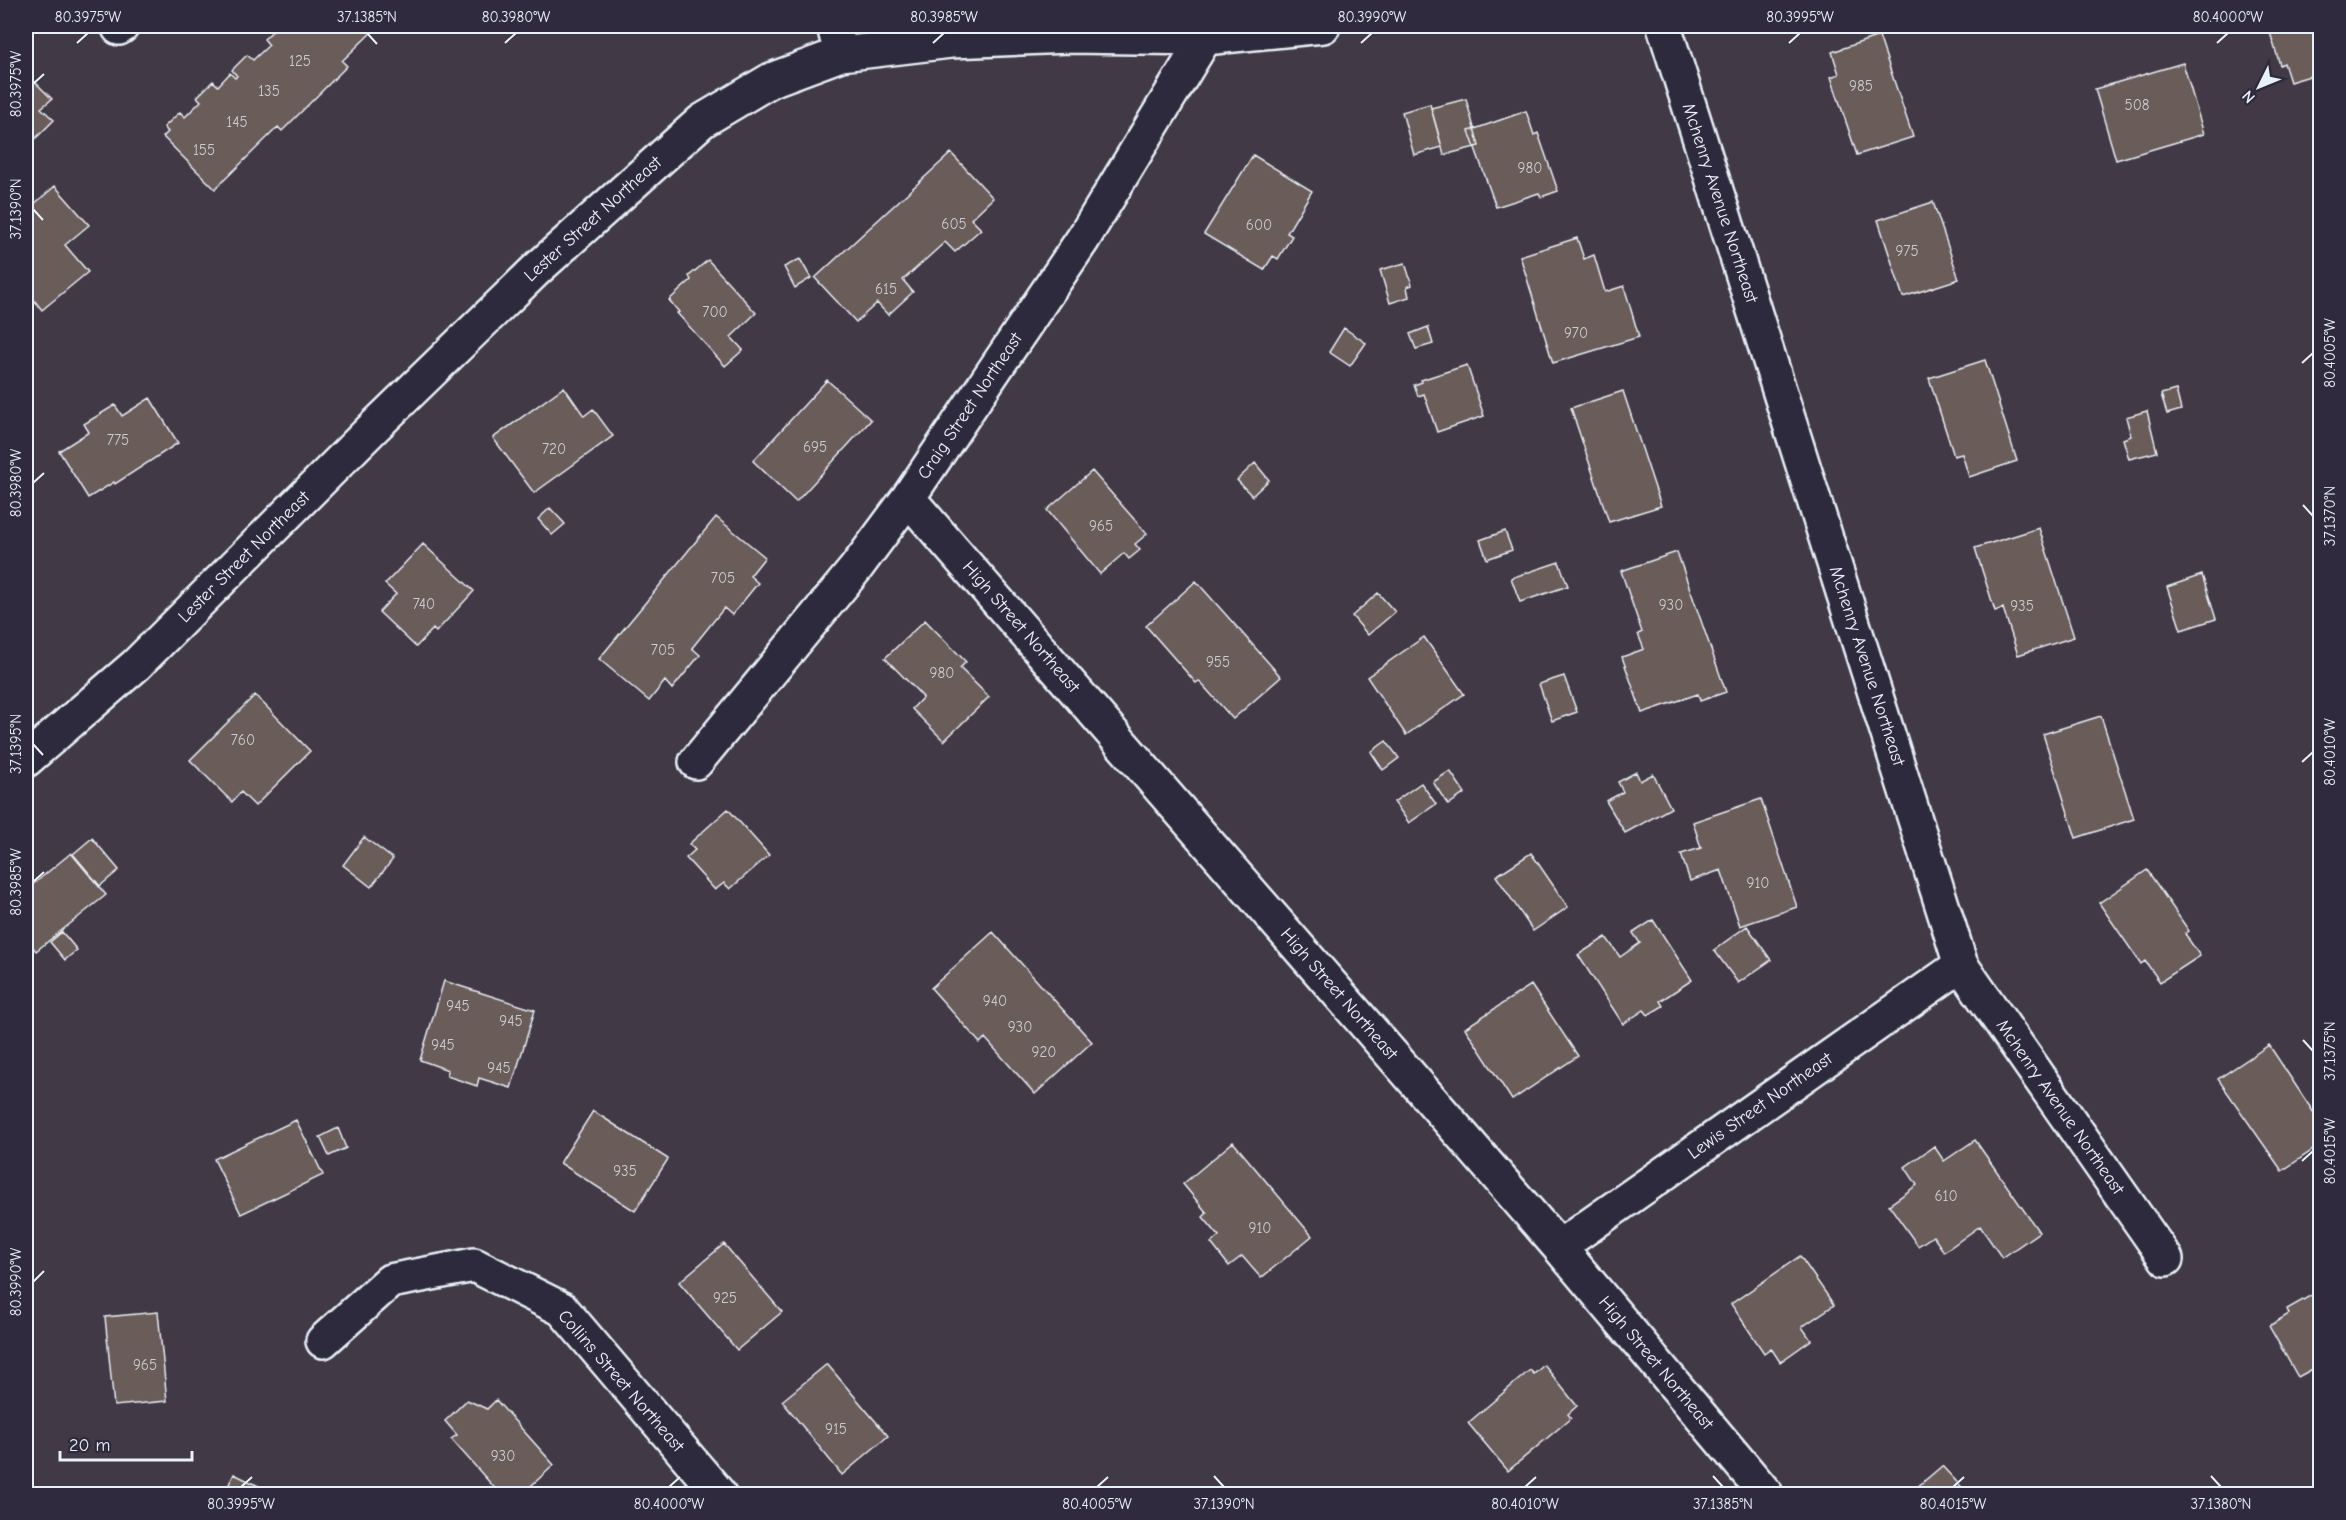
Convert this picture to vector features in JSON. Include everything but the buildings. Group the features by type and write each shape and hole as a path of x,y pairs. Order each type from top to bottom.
{"street":[{"name":"Lester Street Northeast","path":"26,760 136,665 372,429 537,269 702,121 838,40 951,40 1323,26"},
{"name":"Mchenry Avenue Northeast","path":"1664,26 1961,965 2166,1259"},
{"name":"Craig Street Northeast","path":"696,762 856,568 908,498 1083,239 1207,32"},
{"name":"High Street Northeast","path":"908,498 1559,1247 1766,1494"},
{"name":"Lewis Street Northeast","path":"1559,1247 1961,965"},
{"name":"Collins Street Northeast","path":"323,1341 390,1281 474,1265 562,1309 719,1494"}]}
